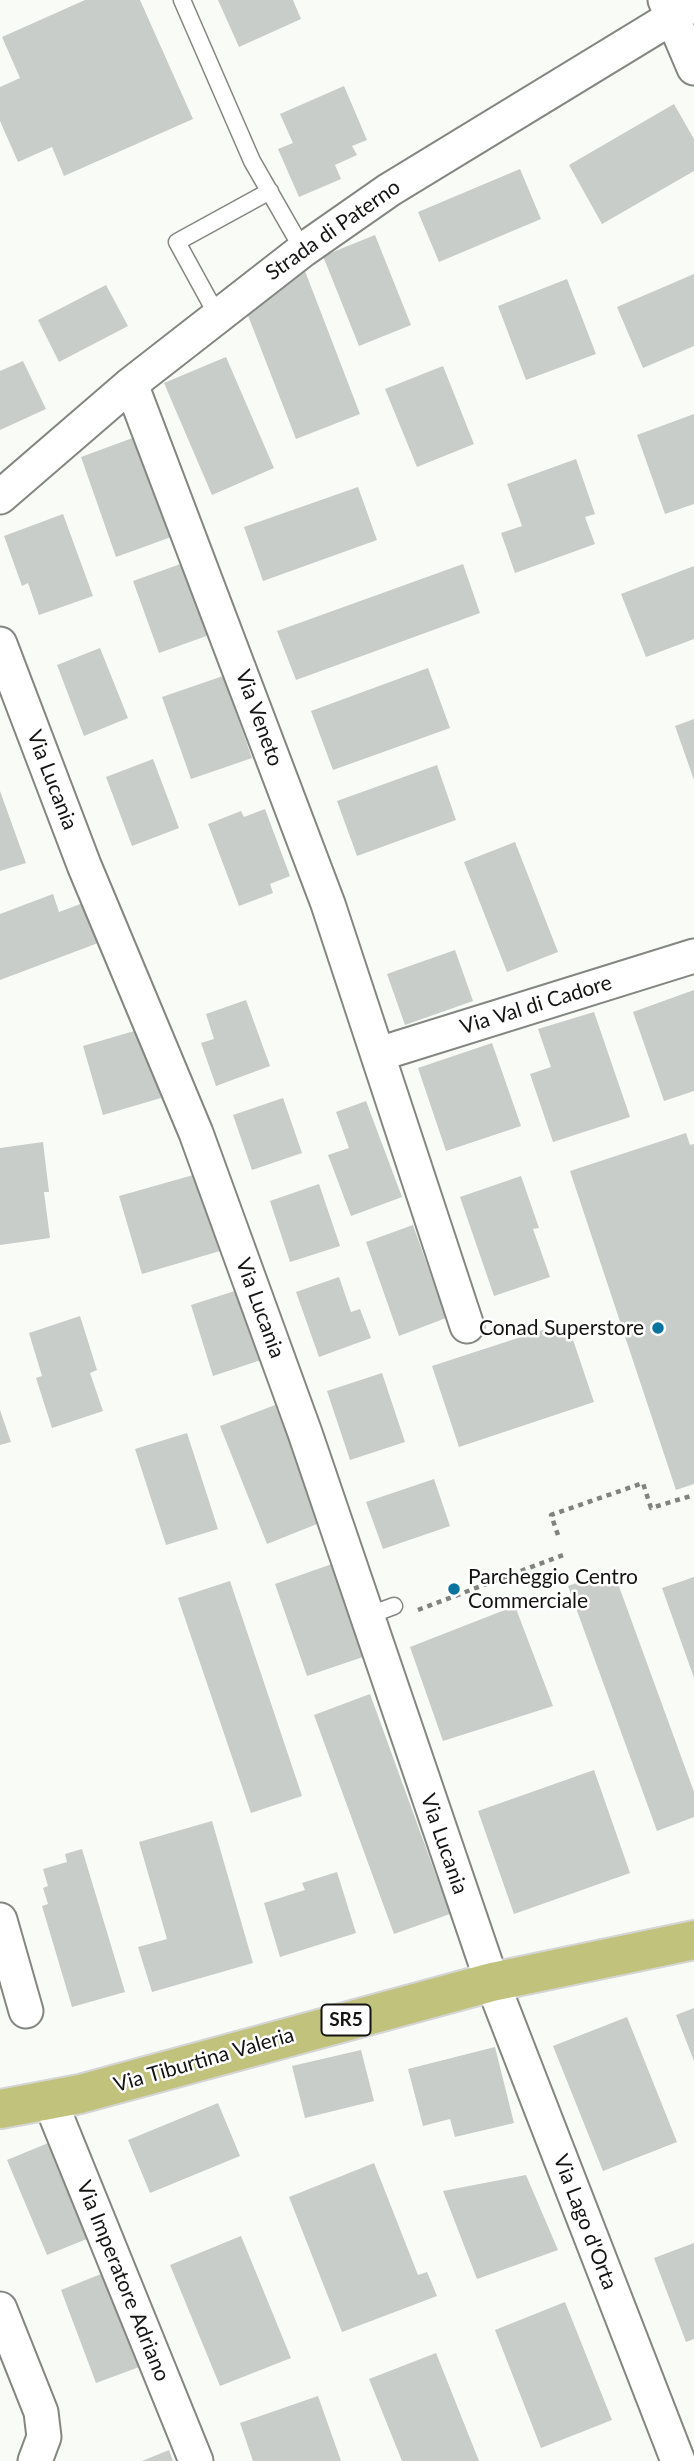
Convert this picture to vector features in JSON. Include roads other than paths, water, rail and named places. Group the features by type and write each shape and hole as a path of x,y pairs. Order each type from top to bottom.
{"main road":[{"name":"Via Tiburtina Valeria","path":"0,2109 50,2101 492,1982 694,1940"}],"street":[{"path":"677,6 694,68"},
{"name":"Strada di Paterno","path":"0,497 131,384 303,250 389,190 677,6"},
{"name":"Via Veneto","path":"131,384 290,802 379,1054 467,1326"},
{"name":"Via Lucania","path":"0,644 84,865 196,1133 305,1433 380,1611 492,1982"},
{"name":"Via Val di Cadore","path":"379,1054 694,956"},
{"path":"0,1920 26,2011"},
{"name":"Via Lago d'Orta","path":"492,1982 678,2461"},
{"name":"Via Imperatore Adriano","path":"50,2101 196,2461"},
{"path":"0,2309 41,2412 44,2437 35,2461"}],"lane":[{"path":"182,0 252,161 303,250"},
{"path":"217,315 177,242 270,191"}],"place":[{"name":"Conad Superstore","path":"658,1328"},
{"name":"Parcheggio Centro Commerciale","path":"454,1589"}]}
